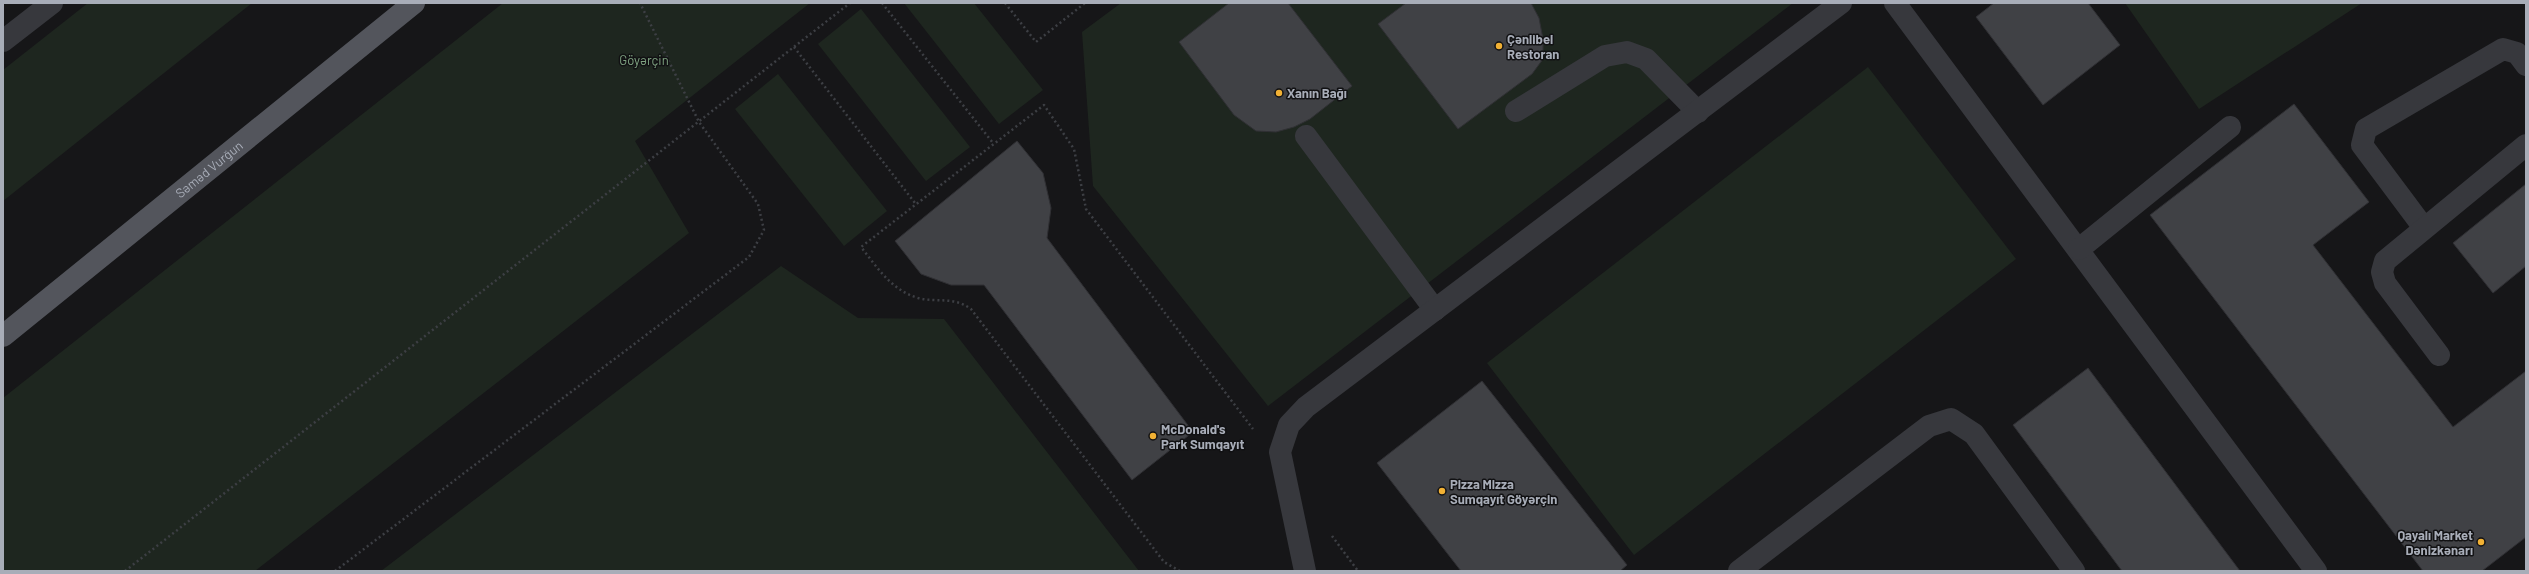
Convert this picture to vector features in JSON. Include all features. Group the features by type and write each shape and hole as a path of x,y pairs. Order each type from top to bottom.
{"main road":[{"name":"Səməd Vurğun","path":"3,336 414,3"}],"lane":[{"path":"3,41 52,3"},
{"path":"1304,571 1280,452 1289,425 1306,407 1841,3"},
{"path":"1895,3 2079,249 2316,571"},
{"path":"2424,228 2362,145 2366,129 2488,56 2503,49 2523,55"},
{"path":"1516,111 1605,56 1627,52 1646,59 1698,112"},
{"path":"2079,249 2230,127"},
{"path":"1306,136 1435,310"},
{"path":"2439,355 2385,283 2382,272 2384,261 2526,146"},
{"path":"1739,571 1929,426 1951,419 1974,434 2074,571"}],"path":[{"path":"335,571 749,257 764,230 758,204 699,122 640,3"},
{"path":"125,571 850,3"},
{"path":"882,3 993,143"},
{"path":"1005,3 1036,42 1085,3"},
{"path":"794,47 915,203"},
{"path":"1180,571 1164,562 971,309 960,301 918,298 900,290 885,278 861,247 915,203 1044,105 1074,149 1086,209 1248,423"}],"green space":[{"path":"88,3 252,3 3,201 3,70"},
{"name":"Göyərçin","path":"503,3 810,3 635,141 689,233 255,571 3,571 3,398"},
{"path":"904,3 974,3 1043,90 999,124"},
{"path":"1121,3 1793,3 1268,406 1093,186 1082,32"},
{"path":"2125,3 2362,3 2199,109"},
{"path":"861,9 970,147 926,181 818,44"},
{"path":"1868,67 2016,259 1634,555 1487,363"},
{"path":"778,74 887,211 844,246 735,109"},
{"path":"781,266 858,318 944,319 1139,571 381,571"}],"building":[{"path":"1229,3 1288,3 1352,86 1310,119 1294,127 1276,132 1256,131 1234,115 1179,42"},
{"path":"1406,3 1531,3 1539,18 1543,39 1543,59 1532,74 1458,129 1378,24"},
{"path":"1994,3 2088,3 2120,45 2043,105 1976,17"},
{"path":"2294,104 2369,202 2313,245 2453,427 2526,371 2526,537 2482,571 2423,571 2150,215"},
{"path":"1017,141 1043,173 1051,208 1047,238 1193,432 1132,480 984,285 951,285 921,274 895,241"},
{"path":"2526,184 2526,266 2493,293 2453,243"},
{"path":"2088,368 2240,571 2122,571 2013,425"},
{"path":"1482,381 1627,565 1620,571 1461,571 1377,463"}],"place":[{"name":"Çənlibel Restoran","path":"1499,46"},
{"name":"Xanın Bağı","path":"1279,93"},
{"name":"McDonald's Park Sumqayıt","path":"1153,436"},
{"name":"Pizza Mizza Sumqayıt Göyərçin","path":"1442,491"},
{"name":"Qayalı Market Dənizkənarı","path":"2481,542"}]}
